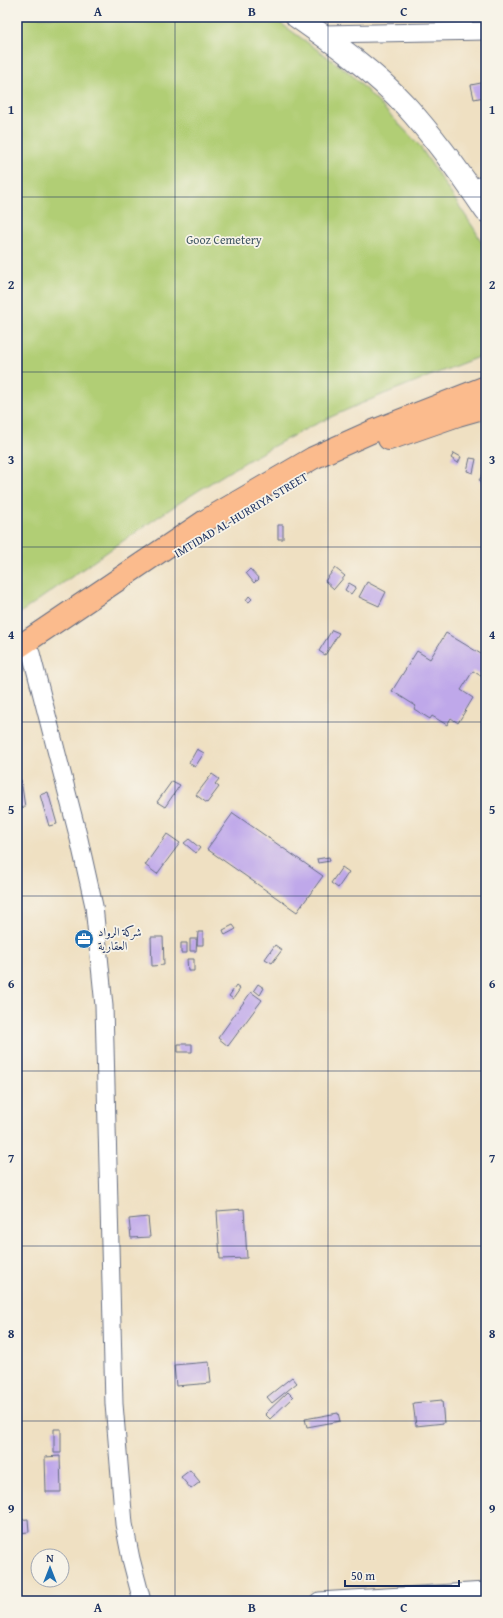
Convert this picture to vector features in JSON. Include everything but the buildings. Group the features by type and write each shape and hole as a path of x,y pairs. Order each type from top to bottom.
{"main road":[{"path":"22,654 205,521 306,462 370,432 486,387"},
{"name":"IMTIDAD AL-HURRIYA STREET","path":"22,654 213,529 318,469 380,443 458,415 486,407"}],"street":[{"path":"297,17 322,34 375,77 406,105 457,168 479,187 486,211"},
{"path":"322,34 458,24 486,31"},
{"path":"22,654 77,831 94,906 104,1006 114,1404 124,1524 142,1601"},
{"path":"319,1601 486,1591"}],"green space":[{"name":"Gooz Cemetery","path":"17,17 272,17 351,74 419,145 475,230 486,251 486,354 383,394 332,416 248,460 147,524 17,615"}],"place":[{"name":"شركة الرواد العقارية","path":"84,939"}]}
